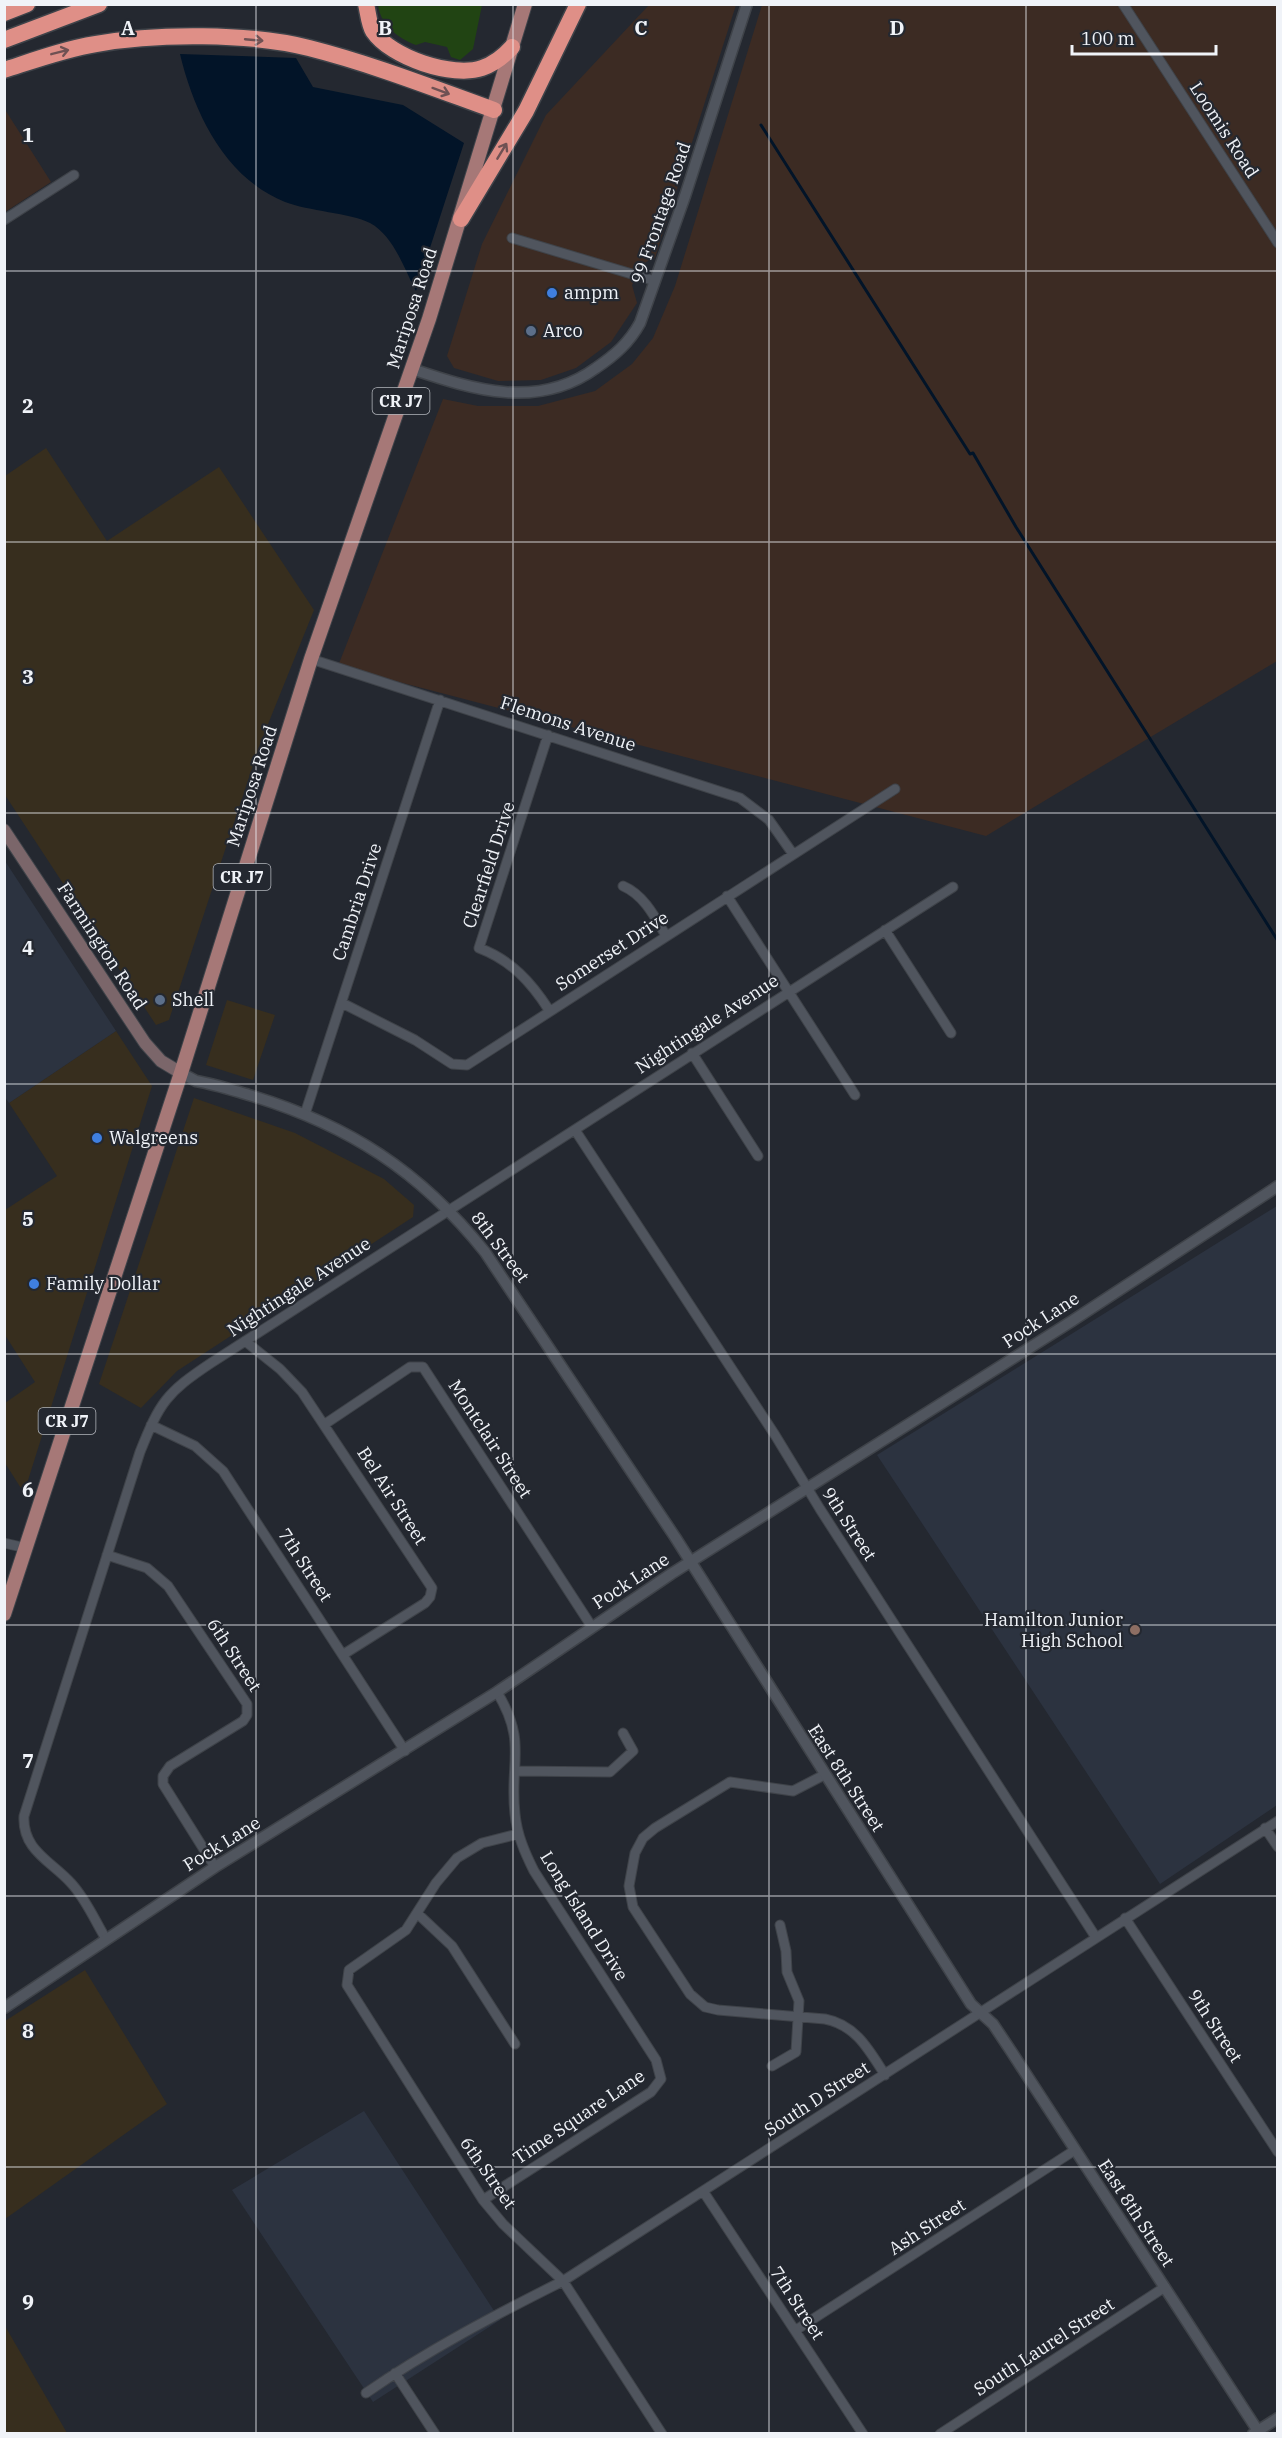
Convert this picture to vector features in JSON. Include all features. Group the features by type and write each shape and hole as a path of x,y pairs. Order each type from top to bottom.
{"highway":[{"path":"4,13 27,4"},
{"path":"4,40 99,4"},
{"path":"366,4 373,30 389,46 405,56 453,72 481,69 502,57 512,47"},
{"path":"460,219 525,111 578,4"},
{"path":"4,70 97,43 173,37 254,39 306,47 367,64 494,110"}],"main road":[{"name":"Mariposa Road","path":"4,1614 181,1073 311,659 412,369 525,4"},
{"name":"Farmington Road","path":"4,830 145,1043 161,1061 181,1073"}],"street":[{"name":"99 Frontage Road","path":"412,369 487,392 525,394 553,390 586,375 616,355 631,339 640,323 655,280 747,4"},
{"name":"Loomis Road","path":"1123,4 1278,243"},
{"path":"4,220 74,176"},
{"path":"512,238 655,280"},
{"name":"Flemons Avenue","path":"311,659 740,798 769,820 793,854"},
{"name":"Cambria Drive","path":"305,1114 440,700"},
{"name":"Clearfield Drive","path":"548,735 479,948 515,968 549,1010"},
{"name":"Somerset Drive","path":"342,1003 415,1040 452,1064 462,1066 895,789"},
{"path":"623,886 632,889 651,910 666,936"},
{"name":"Nightingale Avenue","path":"106,1939 71,1883 40,1857 29,1843 24,1822 41,1758 150,1425 157,1410 171,1393 188,1379 245,1341 953,887"},
{"path":"727,896 855,1095"},
{"path":"885,930 951,1033"},
{"path":"692,1053 758,1156"},
{"name":"8th Street","path":"181,1073 196,1081 305,1114 365,1142 391,1159 460,1220 501,1273 690,1562"},
{"name":"9th Street","path":"575,1130 1095,1936"},
{"name":"Pock Lane","path":"4,2008 215,1867 497,1692 690,1562 1278,1186"},
{"name":"Bel Air Street","path":"245,1341 280,1369 302,1392 432,1588 430,1597 425,1603 344,1654"},
{"name":"Montclair Street","path":"325,1424 410,1367 423,1367 592,1627"},
{"name":"7th Street","path":"150,1425 195,1446 223,1471 405,1750"},
{"path":"4,1544 26,1548"},
{"name":"6th Street","path":"107,1555 147,1569 168,1586 247,1704 247,1715 243,1721 177,1761 163,1776 163,1784 215,1867"},
{"name":"East 8th Street","path":"690,1562 824,1775 979,2012 1005,2042 1257,2432"},
{"name":"Long Island Drive","path":"497,1692 512,1721 516,1739 515,1812 518,1833 534,1871 656,2060 661,2079"},
{"path":"516,1771 610,1772 633,1751 623,1732"},
{"path":"824,1775 792,1791 742,1782 722,1785 643,1838 635,1853 629,1886 633,1906 699,2002 712,2010 825,2019 844,2025 865,2044 885,2075"},
{"name":"South D Street","path":"366,2393 395,2373 500,2313 563,2282 885,2075 1095,1936 1278,1821"},
{"path":"1266,1828 1278,1847"},
{"path":"515,2044 452,1946 418,1914 436,1883 457,1858 483,1843 518,1833"},
{"name":"6th Street","path":"418,1914 393,1940 354,1965 346,1978 350,1993 483,2200 503,2224 563,2282 662,2433"},
{"name":"9th Street","path":"1125,1918 1278,2152"},
{"path":"772,2066 796,2052 799,2017 799,2001 787,1972 786,1951 780,1925"},
{"name":"Time Square Lane","path":"483,2200 651,2092 661,2079"},
{"name":"Ash Street","path":"796,2330 1075,2150"},
{"name":"7th Street","path":"703,2191 863,2433"},
{"name":"South Laurel Street","path":"940,2433 1165,2287"},
{"path":"395,2373 435,2433"},
{"path":"1257,2432 1278,2418"}],"shaded area":[{"path":"649,5 736,5 655,258 646,262 632,285 637,303 611,342 576,368 541,380 498,381 454,368 447,356 482,244 546,115"},
{"path":"762,5 1277,5 1277,661 986,836 338,666 443,399 478,406 538,406 595,391 632,364 653,338 675,286"},
{"path":"4,108 51,182 5,212 4,212"},
{"path":"46,448 107,541 219,467 314,610 260,744 169,1020 156,1025 5,795 5,476"},
{"path":"5,861 116,1031 9,1103 4,1096"},
{"path":"227,1000 275,1015 253,1080 206,1065"},
{"path":"116,1031 152,1086 24,1493 5,1463 5,1403 35,1382 5,1335 5,1210 57,1176 9,1103"},
{"path":"194,1098 295,1133 384,1179 414,1205 413,1217 177,1371 141,1408 99,1384"},
{"name":"Hamilton Junior High School","path":"1277,1206 1277,1805 1160,1884 877,1455"},
{"path":"85,1970 167,2104 5,2219 5,2021"},
{"path":"364,2111 500,2320 373,2402 232,2190"},
{"path":"5,2326 67,2433 5,2433"}],"green space":[{"path":"378,5 482,5 473,49 460,60 451,57 447,47 425,42 416,45 409,42 391,30 383,19"}],"water":[{"path":"180,54 296,58 313,87 403,105 464,143 416,291 392,244 370,223 285,202 264,191 245,177 215,141 194,99"}],"waterway":[{"path":"761,125 970,454 973,453 1016,527 1278,941"}],"place":[{"name":"ampm","path":"552,293"},
{"name":"Arco","path":"531,331"},
{"name":"Shell","path":"160,1000"},
{"name":"Walgreens","path":"97,1138"},
{"name":"Family Dollar","path":"34,1284"},
{"name":"Hamilton Junior High School","path":"1135,1630"}]}
